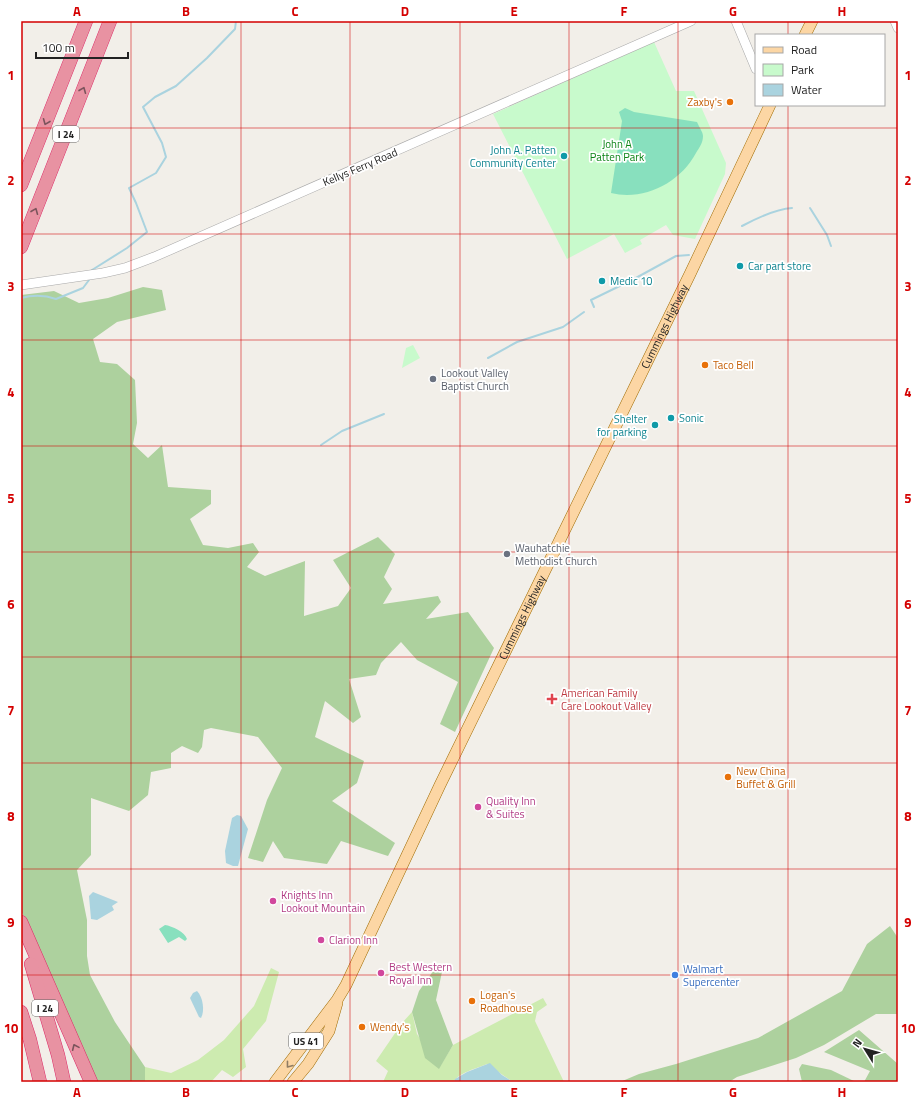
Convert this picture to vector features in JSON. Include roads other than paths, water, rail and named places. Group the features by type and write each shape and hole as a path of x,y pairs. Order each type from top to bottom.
{"highway":[{"name":"I 24","path":"21,186 86,21"},
{"name":"I 24","path":"21,247 110,21"},
{"path":"21,922 91,1082"},
{"name":"I 24","path":"21,934 42,997 64,1082"},
{"name":"I 24","path":"21,1012 40,1082"}],"main road":[{"path":"806,34 812,21"},
{"name":"Cummings Highway","path":"275,1082 337,1000 391,891 440,785 690,274 770,106"},
{"name":"Cummings Highway","path":"294,1082 308,1064 329,1031 337,1000"}],"street":[{"name":"Kellys Ferry Road","path":"21,285 103,273 125,268 154,257 691,21"},
{"path":"736,21 755,67"},
{"path":"895,21 898,28"}],"water":[{"path":"237,815 241,816 248,829 238,866 233,866 226,863 225,851 232,818"},
{"path":"93,892 118,902 112,906 114,910 97,920 91,919 89,896"},
{"path":"197,991 203,1004 201,1018 199,1017 190,998 193,993"},
{"path":"490,1063 502,1075 513,1082 454,1082 455,1079 467,1072"}],"waterway":[{"path":"92,270 127,248 147,232 129,188 156,173 166,157 162,143 143,107 155,97 176,86 207,58 235,29 236,21"},
{"path":"742,226 773,212 792,208"},
{"path":"810,208 827,235 831,246"},
{"path":"594,307 591,300 676,256 689,255"},
{"path":"21,298 38,296 56,299 83,288 89,280"},
{"path":"488,358 517,342 563,327 584,312"},
{"path":"321,445 342,431 384,414"}],"place":[{"name":"Zaxby's","path":"730,102"},
{"name":"John A. Patten Community Center","path":"564,156"},
{"name":"Car part store","path":"740,266"},
{"name":"Medic 10","path":"602,281"},
{"name":"Taco Bell","path":"705,365"},
{"name":"Lookout Valley Baptist Church","path":"433,379"},
{"name":"Sonic","path":"671,418"},
{"name":"Shelter for parking","path":"655,425"},
{"name":"Wauhatchie Methodist Church","path":"507,554"},
{"name":"American Family Care Lookout Valley","path":"552,699"},
{"name":"New China Buffet & Grill","path":"728,777"},
{"name":"Quality Inn & Suites","path":"478,807"},
{"name":"Knights Inn Lookout Mountain","path":"273,901"},
{"name":"Clarion Inn","path":"321,940"},
{"name":"Best Western Royal Inn","path":"381,973"},
{"name":"Walmart Supercenter","path":"675,975"},
{"name":"Logan's Roadhouse","path":"472,1001"},
{"name":"Wendy's","path":"362,1027"}],"park label":[{"name":"John A Patten Park","path":"617,150"}]}
